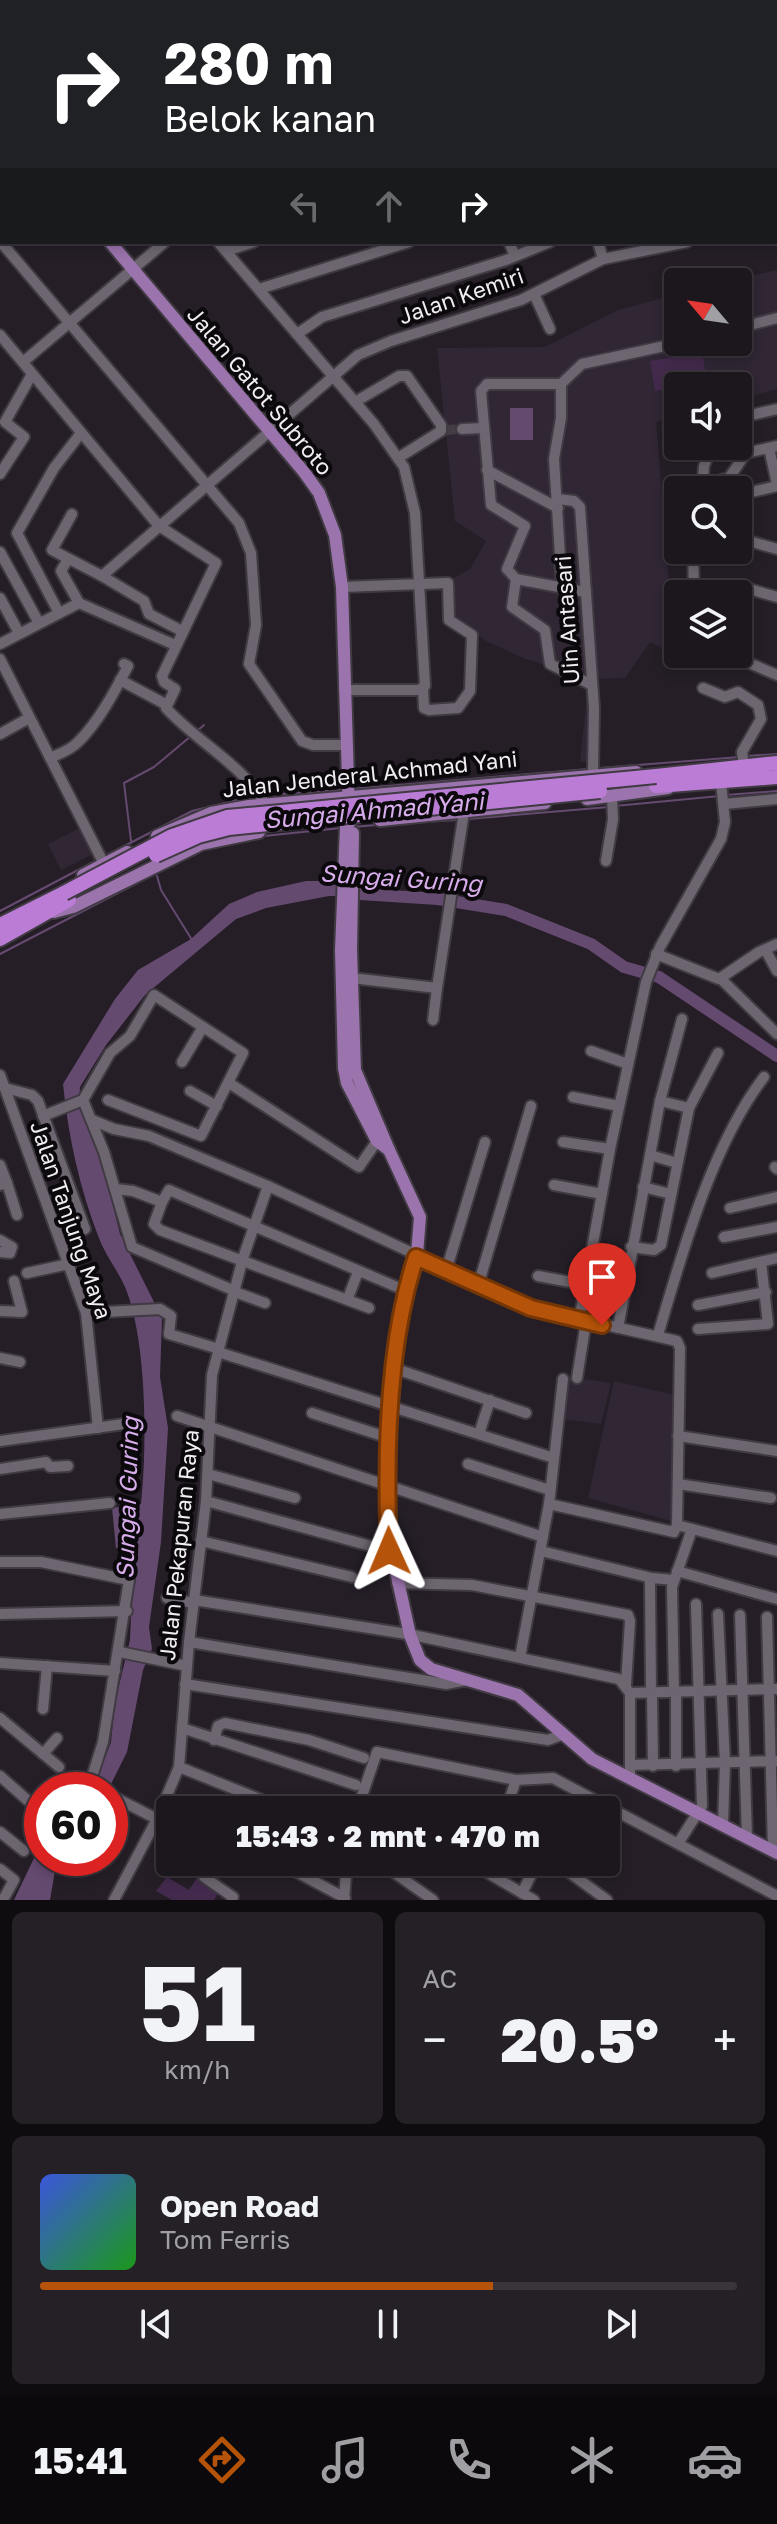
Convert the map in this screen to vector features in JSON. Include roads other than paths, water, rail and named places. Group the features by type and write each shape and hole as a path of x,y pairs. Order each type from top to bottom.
{"highway":[{"name":"Jalan Jenderal Achmad Yani","path":"0,925 46,907 172,836 227,817 675,779 743,760 777,763"},
{"name":"Jalan Jenderal Achmad Yani","path":"675,779 723,794 777,777"},
{"name":"Jalan Jenderal Achmad Yani","path":"0,939 46,907"}],"main road":[{"name":"Jalan Gatot Subroto","path":"112,244 269,429 311,482 327,510 335,535 342,587 349,828 347,899"},
{"name":"Jalan Jenderal Achmad Yani","path":"46,907 103,860 193,819 262,799 296,802 348,788 398,791 592,772 675,779"},
{"name":"Jalan Jenderal Achmad Yani","path":"46,907 73,907 201,844 236,835 296,828 349,828 400,818 464,818 657,792 675,779"},
{"path":"398,791 383,801 381,807 400,818"},
{"path":"296,802 315,805 321,811 319,818 296,828"},
{"path":"347,899 355,1070 381,1138"},
{"path":"347,899 344,1068 347,1083 389,1150 420,1217 416,1257 404,1290 389,1438 389,1551 410,1635 424,1665 518,1695 585,1754 775,1852"}],"street":[{"path":"3,244 239,523 251,553 256,625 248,655 251,670 302,741 313,745 347,745"},
{"path":"23,362 163,244"},
{"path":"259,289 403,244"},
{"path":"510,244 515,256"},
{"path":"297,334 322,317 545,244"},
{"path":"599,244 603,259"},
{"name":"Jalan Kemiri","path":"100,576 269,429 368,349 534,294 603,259 677,244"},
{"path":"222,246 355,402 398,458 414,504 419,583 423,688 426,710 458,708 470,691 472,635 449,620 448,583 419,583 342,587"},
{"path":"534,294 550,329"},
{"path":"752,324 777,318"},
{"path":"0,335 159,526 216,563 162,676 164,682 175,689 167,710 262,799"},
{"path":"592,685 550,664 545,630 512,607 516,579 507,565 525,524 493,509 481,393 484,385 561,384 582,364 664,346"},
{"path":"0,474 24,435 2,421 32,374"},
{"path":"355,402 405,375 444,430 398,458"},
{"path":"561,384 561,418 554,459 562,588"},
{"path":"752,415 777,409"},
{"path":"462,429 483,428"},
{"path":"59,613 17,533 54,468 81,433"},
{"path":"732,476 742,456 773,447 777,485 752,492"},
{"path":"487,470 558,503"},
{"name":"Uin Antasari","path":"558,503 579,504 592,685 592,772"},
{"path":"72,514 51,548 144,601 149,614 182,631"},
{"path":"752,542 777,549"},
{"path":"0,552 39,623"},
{"path":"68,559 61,571 79,603 149,637 155,634 175,645"},
{"path":"516,579 586,592"},
{"path":"752,590 777,597"},
{"path":"0,598 19,633"},
{"path":"0,644 79,603"},
{"path":"0,659 5,684 29,718 103,860"},
{"path":"50,758 78,743 120,680 128,666 124,664"},
{"path":"752,664 777,675"},
{"path":"120,680 167,705"},
{"path":"344,690 423,688"},
{"path":"703,688 725,697 738,692 758,705 761,719 743,760"},
{"path":"0,734 29,718"},
{"path":"577,1378 582,1321 602,1194 646,982 656,954 721,839 723,794 777,799"},
{"path":"606,861 613,819 612,797"},
{"path":"433,1020 464,818"},
{"path":"721,979 759,952 777,944"},
{"path":"766,951 777,971"},
{"path":"656,954 721,979 777,1034"},
{"path":"352,978 437,988"},
{"path":"43,1116 77,1103 112,1050 130,1036 152,996 243,1053 200,1136 108,1100"},
{"path":"618,1328 660,1101 682,1019"},
{"path":"182,1062 203,1027"},
{"path":"591,1051 628,1064"},
{"path":"631,1247 659,1249 689,1108 718,1053"},
{"name":"Jalan Tanjung Maya","path":"0,1075 86,1313 98,1428"},
{"path":"658,1335 715,1163 748,1100 764,1077"},
{"path":"229,1083 360,1167 381,1138"},
{"path":"5,1088 34,1097 85,1229"},
{"path":"190,1091 217,1106"},
{"path":"573,1097 619,1106"},
{"path":"660,1101 689,1108"},
{"path":"77,1103 92,1120 133,1249 265,1303"},
{"path":"478,1286 531,1106"},
{"path":"92,1120 114,1129 149,1136 268,1186 531,1308 677,1341 680,1348 677,1525 670,1533 549,1504"},
{"path":"446,1271 485,1142"},
{"path":"563,1142 610,1149"},
{"path":"650,1155 677,1163"},
{"path":"0,1165 3,1184 17,1215"},
{"path":"554,1185 602,1194"},
{"name":"Jalan Pekapuran Raya","path":"167,1796 179,1767 189,1642 206,1501 210,1394 218,1350 243,1258 268,1186"},
{"path":"643,1187 671,1194"},
{"path":"115,1189 133,1191 162,1202"},
{"path":"369,1308 243,1258 158,1229 154,1224 162,1202 169,1190 404,1290"},
{"path":"730,1208 777,1197"},
{"path":"724,1237 777,1227"},
{"path":"0,1240 12,1247 10,1253 0,1252"},
{"path":"712,1273 777,1258"},
{"path":"698,1329 768,1324 761,1262"},
{"path":"27,1273 69,1264"},
{"path":"348,1298 358,1272"},
{"path":"538,1276 587,1285"},
{"path":"0,1311 23,1311 14,1281"},
{"path":"698,1305 766,1292"},
{"path":"86,1313 160,1309 171,1316 169,1334 554,1458"},
{"path":"0,1358 20,1362"},
{"path":"396,1369 526,1413"},
{"path":"520,1657 549,1504 563,1379"},
{"path":"479,1434 490,1400"},
{"path":"312,1413 389,1438"},
{"path":"177,1416 211,1424 543,1537"},
{"path":"0,1441 124,1424"},
{"path":"678,1436 777,1451"},
{"path":"0,1469 46,1462 50,1467 68,1466"},
{"path":"468,1464 550,1490"},
{"path":"208,1474 295,1498"},
{"path":"678,1484 771,1498"},
{"path":"206,1501 389,1551"},
{"path":"0,1514 110,1503"},
{"path":"677,1525 777,1551"},
{"path":"676,1766 675,1575 692,1529"},
{"path":"201,1541 352,1577"},
{"path":"541,1551 652,1578 675,1575 777,1599"},
{"path":"0,1562 41,1562 128,1579 126,1654 115,1671 97,1772"},
{"path":"652,1578 653,1766"},
{"path":"397,1583 472,1585 629,1616 630,1779"},
{"path":"167,1598 410,1635 608,1675 628,1689 652,1693 774,1689"},
{"path":"679,1842 702,1806 696,1604"},
{"path":"0,1614 127,1611"},
{"path":"718,1614 725,1763 723,1824"},
{"path":"740,1615 745,1690 747,1837"},
{"path":"767,1617 774,1689 775,1852"},
{"path":"189,1642 446,1684 469,1680"},
{"path":"126,1654 187,1666"},
{"path":"0,1663 115,1671"},
{"path":"43,1709 47,1666"},
{"path":"185,1684 548,1740 564,1734"},
{"path":"0,1718 59,1767"},
{"path":"214,1740 218,1726 225,1723 309,1740 364,1758"},
{"path":"182,1728 356,1785"},
{"path":"43,1754 57,1738"},
{"path":"362,1796 377,1752 516,1780 553,1778 777,1896"},
{"path":"631,1765 775,1762"},
{"path":"179,1767 252,1796"},
{"path":"0,1776 24,1797"},
{"path":"511,1796 516,1780"},
{"path":"128,1804 156,1818"},
{"name":"Jalan Pekapuran Raya","path":"119,1898 156,1821"},
{"path":"0,1832 24,1851"},
{"path":"0,1869 14,1880 3,1900"},
{"path":"303,1876 345,1899 346,1876"},
{"path":"399,1876 433,1900"},
{"path":"493,1876 534,1900"},
{"path":"522,1893 530,1876"},
{"path":"574,1876 607,1900"},
{"path":"204,1877 235,1899"}],"waterway":[{"path":"196,732 204,725"},
{"path":"131,841 124,783 154,767 191,736"},
{"name":"Sungai Ahmad Yani","path":"746,756 777,754"},
{"name":"Sungai Ahmad Yani","path":"599,768 740,757"},
{"name":"Sungai Ahmad Yani","path":"352,789 588,769"},
{"name":"Sungai Ahmad Yani","path":"264,795 341,790"},
{"name":"Sungai Ahmad Yani","path":"726,795 777,791"},
{"name":"Sungai Ahmad Yani","path":"105,856 192,811 254,796"},
{"name":"Sungai Ahmad Yani","path":"615,806 720,796"},
{"name":"Sungai Ahmad Yani","path":"468,819 609,807"},
{"name":"Sungai Ahmad Yani","path":"408,823 457,820"},
{"name":"Sungai Ahmad Yani","path":"352,827 377,825"},
{"name":"Sungai Ahmad Yani","path":"264,836 341,828"},
{"name":"Sungai Ahmad Yani","path":"0,911 99,859"},
{"name":"Sungai Ahmad Yani","path":"0,954 172,865"},
{"path":"157,876 161,890 192,940"},
{"name":"Sungai Guring","path":"360,894 438,899 506,910 591,944 624,967 659,977 777,1056"}],"tunnel":[{"path":"446,430 462,429"}]}
